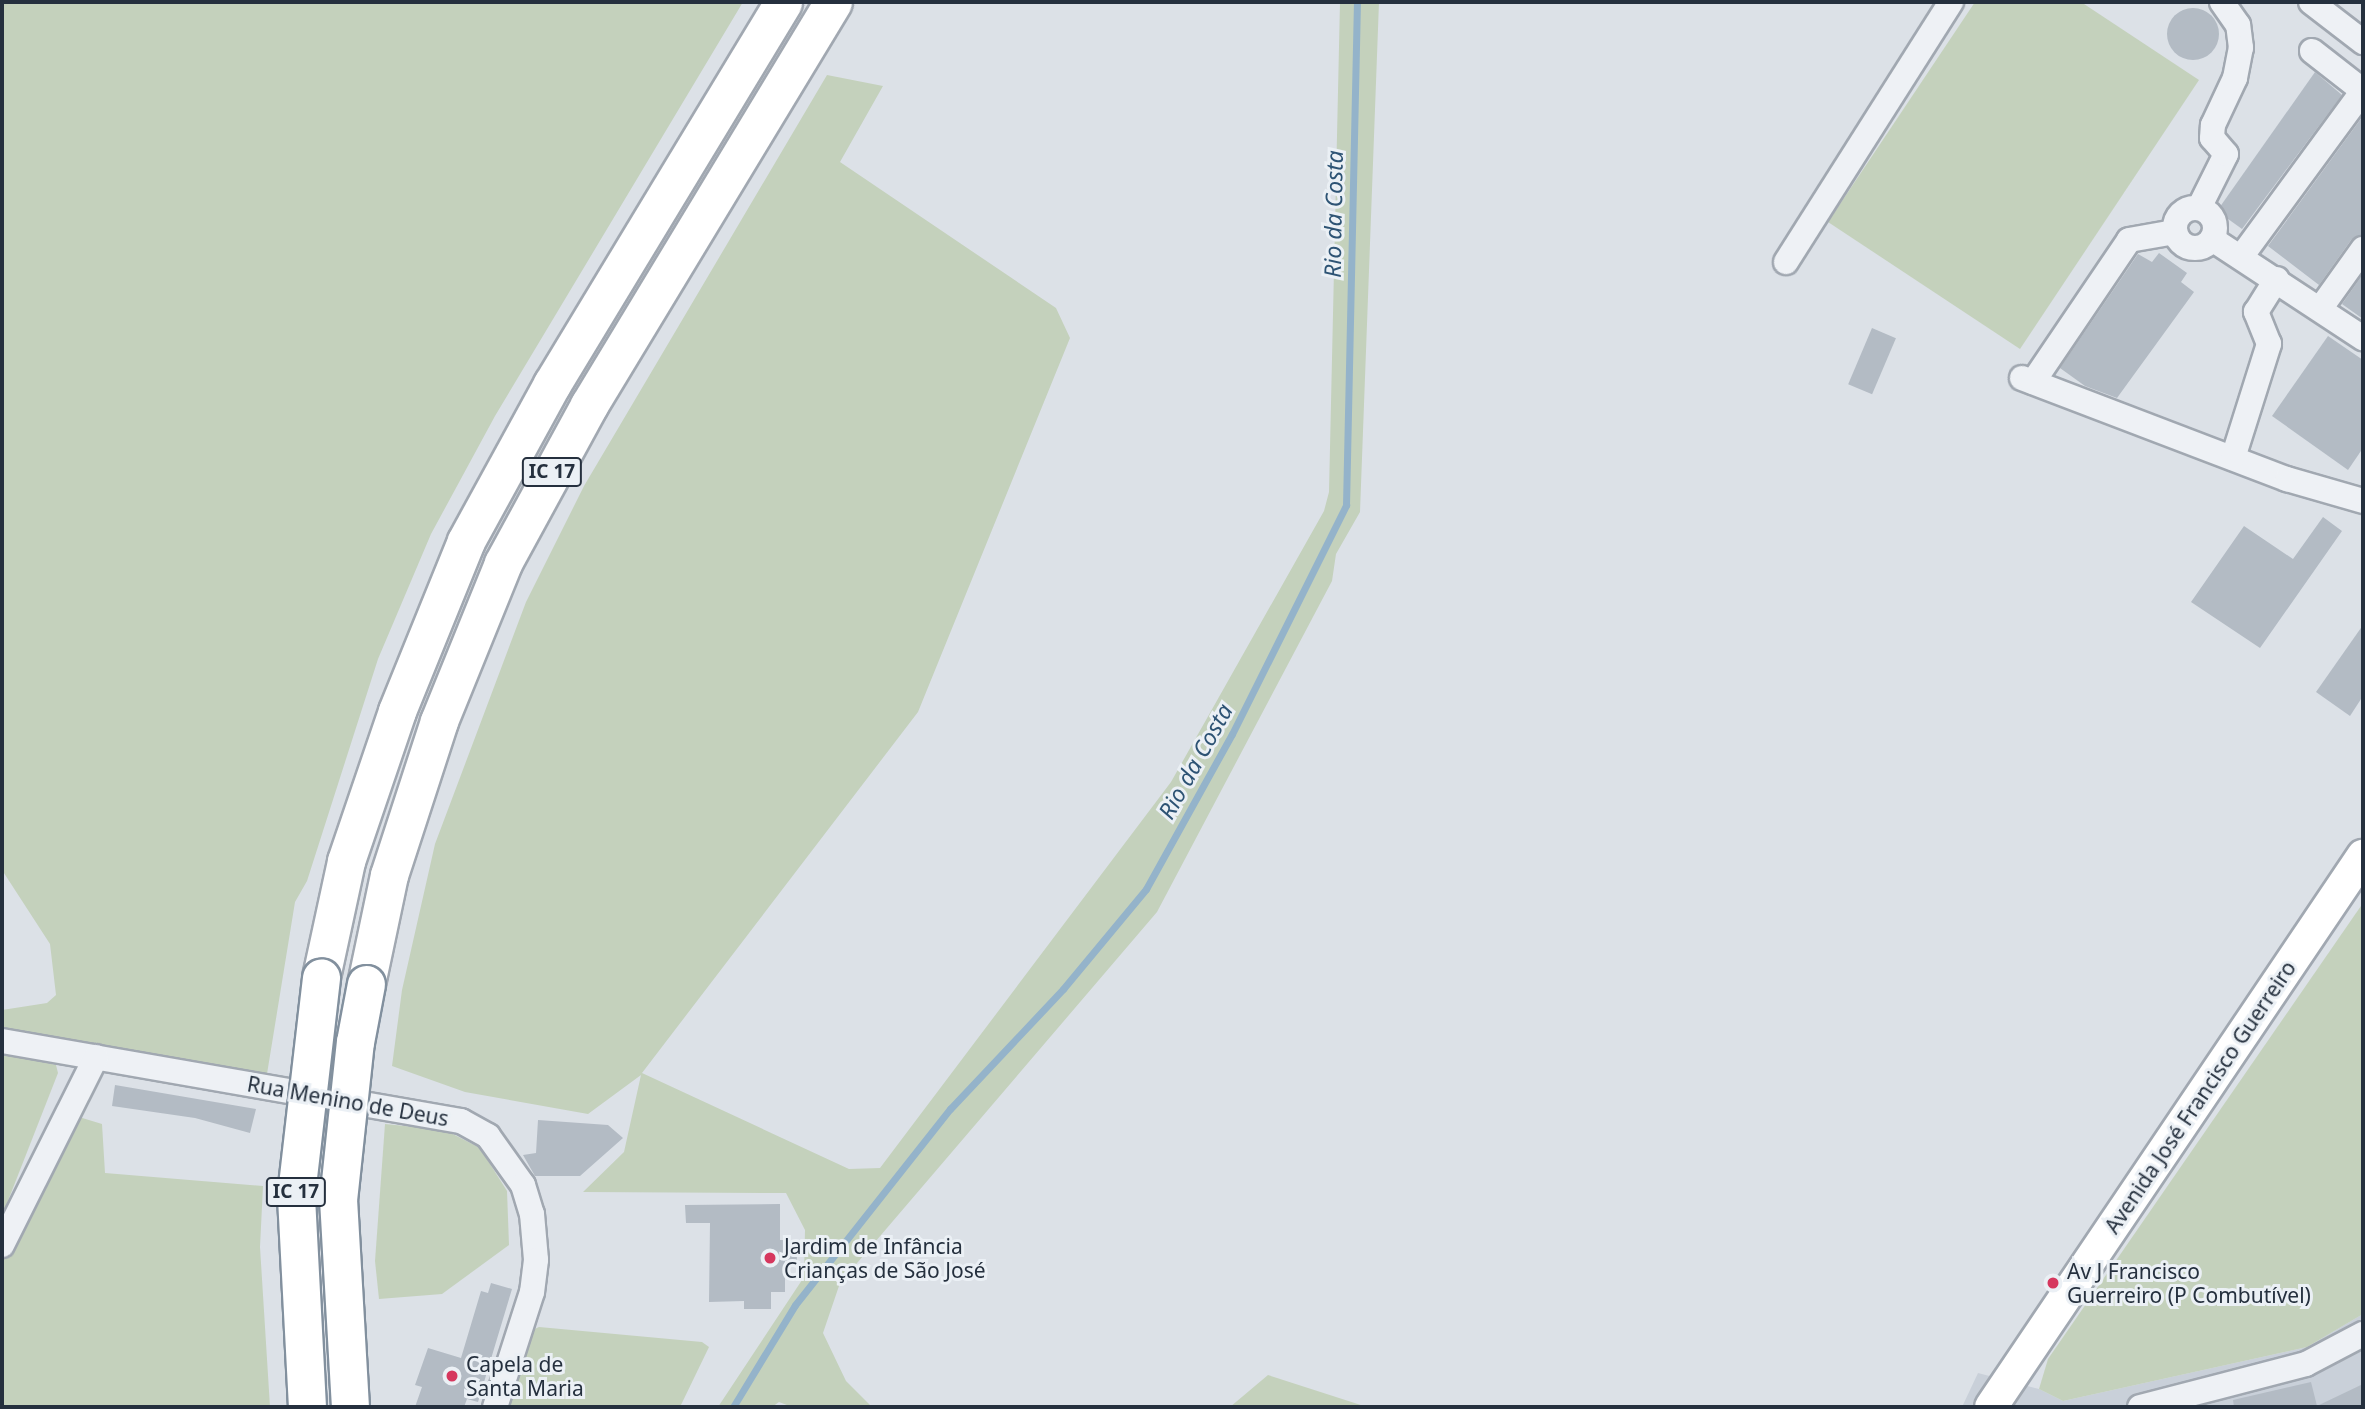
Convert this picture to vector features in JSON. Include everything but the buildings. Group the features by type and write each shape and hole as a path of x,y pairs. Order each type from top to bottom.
{"highway":[{"name":"IC 17","path":"307,1407 296,1194 321,978 346,860 397,711 467,541 552,384 783,2"},
{"name":"IC 17","path":"350,1407 338,1200 355,1042 389,875 435,734 503,563 589,405 832,2"}],"main road":[{"name":"Avenida José Francisco Guerreiro","path":"1991,1407 2363,856"}],"street":[{"path":"1786,262 1951,2"},
{"path":"2175,232 2178,216 2199,208 2226,154 2212,138 2213,125 2235,78 2241,48 2238,25 2222,2"},
{"path":"2311,2 2363,42"},
{"path":"2241,257 2362,90 2312,51"},
{"path":"2199,208 2212,216 2212,239"},
{"path":"2175,232 2191,247 2212,239"},
{"path":"2175,232 2129,240 2027,380 2233,458 2363,501"},
{"path":"2212,239 2277,279 2363,338"},
{"path":"2320,309 2363,249"},
{"path":"2233,458 2269,344 2256,312 2277,279"},
{"name":"Rua Menino de Deus","path":"2,1041 461,1121 488,1136 523,1185 532,1214 536,1260 532,1292 495,1407"},
{"path":"2,1245 96,1057"},
{"path":"2140,1407 2306,1364 2363,1334"}],"shaded area":[{"path":"2363,1314 2363,1407 1962,1407 1978,1373 2039,1389 2063,1401 2307,1347"}],"green space":[{"path":"2,2 743,2 495,416 431,534 378,659 307,881 295,902 267,1074 2,1031 2,1010 47,1003 56,995 50,944 2,870"},
{"path":"1340,2 1379,2 1360,512 1336,554 1332,581 1157,912 840,1283 823,1333 846,1381 872,1407 792,1407 779,1402 772,1407 718,1407 804,1277 805,1230 786,1193 583,1192 624,1152 641,1075 588,1114 465,1092 392,1066 402,990 435,844 526,602 584,486 827,75 883,86 840,162 1056,308 1070,338 918,712 642,1073 849,1169 880,1168 1171,782 1324,511 1329,492"},
{"path":"1975,2 2081,2 2199,80 2020,349 1828,222"},
{"path":"2363,903 2363,1314 2307,1347 2063,1401 2039,1389 2048,1359"},
{"path":"2,1052 56,1065 58,1073 2,1216"},
{"path":"79,1117 102,1124 105,1173 263,1186 260,1247 270,1407 2,1407 2,1262"},
{"path":"385,1124 445,1130 480,1148 507,1191 509,1245 442,1294 379,1299 375,1261"},
{"path":"539,1327 702,1342 709,1347 680,1407 507,1407 528,1332"},
{"path":"1268,1375 1367,1407 1230,1407"}],"waterway":[{"name":"Rio da Costa","path":"733,1407 795,1305 950,1109 1063,989 1146,889 1232,734 1346,505 1357,2"}],"place":[{"name":"Jardim de Infância Crianças de São José","path":"770,1258"},
{"name":"Av J Francisco Guerreiro (P Combutível)","path":"2053,1283"},
{"name":"Capela de Santa Maria","path":"452,1376"}]}
